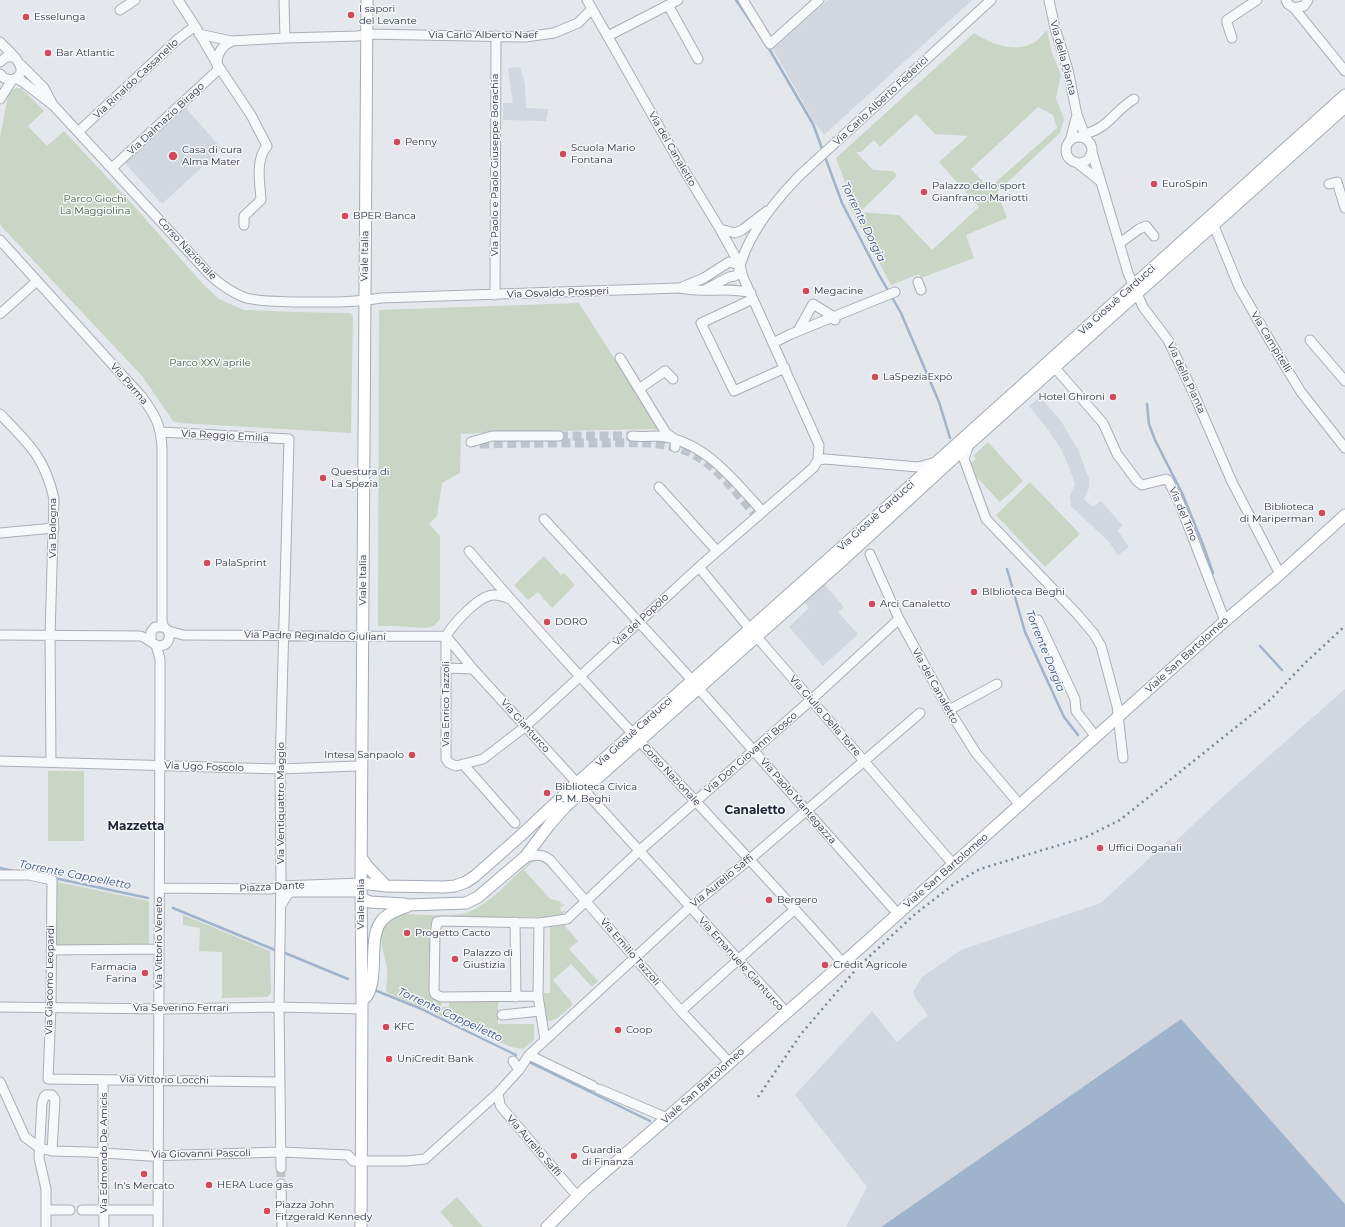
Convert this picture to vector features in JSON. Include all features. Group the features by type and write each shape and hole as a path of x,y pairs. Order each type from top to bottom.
{"main road":[{"name":"Viale Italia","path":"361,1227 361,857 367,0"},
{"name":"Via Giosuè Carducci","path":"753,633 844,559 1054,368 1135,290 1345,95"},
{"name":"Via Giosuè Carducci","path":"408,906 404,904 370,902 361,891 386,886 455,886 466,882 504,852 581,786 753,633 937,461 1135,290 1214,226 1345,107"},
{"name":"Viale San Bartolomeo","path":"547,1227 577,1196 843,963 897,913 1345,515"},
{"name":"Via Giosuè Carducci","path":"362,1005 368,993 372,978 375,944 380,923 390,913 408,906 466,903 478,898 525,857 581,786"},
{"path":"361,857 367,866 386,886"}],"street":[{"path":"120,10 135,0"},
{"path":"178,0 218,67 251,115 267,146 263,151 260,165 260,200 244,216 244,225"},
{"path":"284,0 285,38"},
{"name":"Via del Canaletto","path":"587,0 740,265 752,296 819,445 818,460"},
{"path":"608,36 678,0"},
{"path":"743,0 770,44 819,0"},
{"name":"Via Carlo Alberto Federici","path":"740,265 747,246 785,191 813,163 991,0"},
{"name":"Via della Pianta","path":"1049,0 1055,28 1068,70 1077,115 1085,136"},
{"path":"1232,38 1227,20 1257,0"},
{"path":"1286,0 1345,71"},
{"path":"1294,8 1306,3 1306,23"},
{"path":"668,5 698,59"},
{"name":"Via Carlo Alberto Naef","path":"197,30 233,41 358,36 366,34 526,37 554,33 578,23 592,9"},
{"name":"Via Rinaldo Cassanello","path":"78,132 178,39 197,30"},
{"name":"Via Paolo e Paolo Giuseppe Borachia","path":"495,295 496,36"},
{"path":"218,67 220,51 225,45 233,41"},
{"name":"Corso Nazionale","path":"0,42 14,57 18,59 21,65 44,88 54,106"},
{"path":"0,62 6,57 14,57"},
{"path":"0,99 5,90 21,71 21,65"},
{"name":"Via Dalmazio Birago","path":"112,168 218,67"},
{"name":"Corso Nazionale","path":"0,74 4,78 23,82 54,106 210,275 221,285 246,298 257,300 364,301"},
{"path":"1100,181 1069,158 1067,154 1067,147 1070,140 1085,136 1104,126 1125,105 1134,99"},
{"name":"Via della Pianta","path":"1070,140 1077,115"},
{"path":"1076,162 1084,162 1088,160 1092,152 1091,144 1085,136"},
{"name":"Via della Pianta","path":"1092,152 1135,290 1143,307 1168,340 1232,482 1280,574"},
{"path":"1329,184 1336,182 1345,208"},
{"name":"Via Carlo Alberto Federici","path":"720,229 735,233 742,230 774,205"},
{"path":"1120,243 1139,229 1146,226 1154,236"},
{"name":"Via Campitelli","path":"1214,226 1239,287 1270,340 1301,392 1345,448"},
{"name":"Via Parma","path":"0,240 142,397 151,410 161,432 163,495 162,615 160,636"},
{"path":"679,288 704,278 729,262 740,265 738,274 704,290"},
{"path":"0,314 37,280"},
{"name":"Via Osvaldo Prosperi","path":"364,301 381,298 679,288 734,290 752,296"},
{"path":"773,343 798,331 835,319 895,292"},
{"path":"752,296 701,323 734,391 785,368"},
{"path":"798,331 813,304 835,319"},
{"path":"1310,340 1345,381"},
{"path":"620,358 666,433 675,444"},
{"name":"Via del Tino","path":"1054,368 1103,423 1117,454 1137,481 1142,485 1166,479 1168,480 1179,502 1225,621"},
{"path":"639,389 665,371 673,379"},
{"name":"Via Bologna","path":"0,414 31,447 40,459 46,471 54,499 50,636"},
{"name":"Via Reggio Emilia","path":"161,432 289,439"},
{"path":"471,442 492,436 559,436"},
{"path":"632,436 657,436 675,444 699,450 722,468 762,510"},
{"name":"Via Ventiquattro Maggio","path":"281,1168 279,1008 281,886 280,769 289,439"},
{"path":"969,444 964,459 986,519 1078,615 1101,646 1117,706 1123,758"},
{"path":"818,460 825,459 918,467 937,461"},
{"name":"Via del Popolo","path":"460,765 483,759 526,726 762,510 813,468 818,460"},
{"path":"659,487 717,551"},
{"name":"Via Paolo Mantegazza","path":"544,519 695,684 897,913"},
{"path":"0,533 54,529 57,548"},
{"name":"Corso Nazionale","path":"469,550 580,676 750,859 843,963"},
{"name":"Via del Canaletto","path":"870,554 898,620 949,710 976,753 1020,805"},
{"name":"Via Giulio Della Torre","path":"699,567 753,633 953,864"},
{"path":"446,636 457,622 484,597 495,595 510,598"},
{"name":"Via Don Giovanni Bosco","path":"516,996 441,998 435,994 435,934 437,922 539,922 567,919 639,851 811,700 898,620"},
{"path":"1038,620 1075,699 1076,711 1096,737"},
{"path":"0,635 160,636"},
{"path":"50,636 51,762"},
{"name":"Via Padre Reginaldo Giuliani","path":"160,636 446,636"},
{"name":"Via Vittorio Veneto","path":"158,1227 160,636"},
{"name":"Via Enrico Tazzoli","path":"446,636 446,759 449,763 460,765 516,823"},
{"name":"Via Gianturco","path":"446,636 473,669 581,786"},
{"path":"446,668 473,669"},
{"path":"949,710 997,684"},
{"name":"Via Aurelio Saffi","path":"529,1055 690,907 750,859 920,714"},
{"name":"Via Ugo Foscolo","path":"0,761 280,769 357,766"},
{"name":"Via Emanuele Gianturco","path":"581,786 786,1012"},
{"name":"Via Emilio Tazzoli","path":"525,857 545,856 681,1011 730,1062"},
{"name":"Via Giacomo Leopardi","path":"0,876 29,875 52,880 51,1008 48,1079"},
{"name":"Piazza Dante","path":"159,888 271,888 281,886 361,891"},
{"name":"Piazza Dante","path":"280,906 284,901 285,896 292,892 361,891"},
{"path":"681,1011 795,909"},
{"path":"515,922 516,996 538,996"},
{"path":"539,922 538,996 545,1040"},
{"path":"51,950 158,949"},
{"name":"Via Severino Ferrari","path":"0,1007 158,1009 279,1008 362,1005"},
{"path":"502,1015 540,1011"},
{"path":"361,1160 406,1161 425,1159 498,1093 519,1070 529,1055 596,1088 667,1118"},
{"path":"513,1060 519,1070"},
{"name":"Via Vittorio Locchi","path":"48,1079 280,1082"},
{"name":"Via Edmondo De Amicis","path":"103,1080 104,1227"},
{"path":"0,1082 25,1137 40,1148"},
{"name":"Via Aurelio Saffi","path":"498,1093 502,1109 577,1196"},
{"path":"46,1227 46,1189 39,1158 44,1097 46,1095 54,1096 55,1099 52,1151"},
{"name":"Via Giovanni Pascoli","path":"40,1148 52,1151 158,1155 281,1152 348,1155 353,1161 361,1160"},
{"path":"281,1184 282,1227"},
{"path":"46,1210 70,1210"},
{"path":"82,1210 158,1210"}],"shaded area":[{"path":"828,0 972,0 824,135 813,120 773,49"},
{"path":"520,67 525,85 526,108 548,109 546,121 503,120 503,103 513,103 508,68"},
{"name":"Casa di cura Alma Mater","path":"185,107 222,149 162,204 124,162"},
{"path":"1040,397 1061,421 1078,450 1089,479 1089,488 1084,499 1093,507 1101,501 1122,525 1118,531 1129,547 1118,555 1109,542 1071,506 1070,496 1075,484 1069,467 1060,447 1029,406"},
{"path":"824,584 844,607 838,612 858,634 823,666 789,627 809,608 804,602"},
{"path":"1345,689 1345,1204 1181,1019 881,1227 846,1227 867,1187 795,1095 872,1011 897,1042 928,1015 915,998 913,992 922,977 961,950 1101,903 1169,840 1173,844 1217,802"}],"green space":[{"path":"1047,30 1052,53 1061,75 1056,98 1064,119 1060,133 997,192 1007,218 966,235 974,258 921,278 919,274 891,285 849,206 848,190 836,158 974,33 1001,46 1024,47 1033,43","holes":["1038,107 1053,115 1057,128 989,188 971,169","916,114 935,134 968,136 939,162 979,207 932,250 899,215 860,212 897,176 893,171 873,170 856,152 861,152 874,140 880,147"]},
{"name":"Parco XXV aprile","path":"16,88 21,88 44,111 28,126 47,146 64,131 133,205 203,284 219,299 244,310 350,313 353,316 351,433 180,423 173,421 142,376 1,226 0,137 8,96 11,91"},
{"path":"579,303 659,429 461,434 460,473 442,483 437,516 429,524 440,536 440,619 434,626 426,628 378,626 379,310"},
{"path":"988,442 1023,481 1000,502 971,471 974,468 970,464 976,459 973,456"},
{"path":"1030,482 1080,534 1045,567 996,515"},
{"path":"544,556 561,575 564,573 575,585 552,608 538,592 528,600 514,585"},
{"path":"48,771 84,771 84,841 48,841"},
{"path":"536,859 547,863 553,869 551,870 544,863 538,861 531,863 524,870 550,899 559,901 562,905 565,905 560,907 561,912 566,910 561,917 441,917 431,990 442,1001 441,1007 449,1007 449,1001 498,1001 498,1024 534,1024 534,1040 523,1049 511,1047 386,992 387,973 381,939 384,927 390,920 404,914 455,915 469,912 494,896 531,861"},
{"path":"57,882 149,901 149,946 56,945"},
{"path":"183,915 270,951 271,993 267,997 222,998 222,952 199,951 200,928 183,925"},
{"path":"564,925 578,941 569,949 598,981 592,987 571,964 553,980 573,1004 558,1018 546,1021 544,1014 544,993 550,993 550,927"},
{"path":"457,1197 483,1227 454,1227 440,1212"}],"water":[{"path":"1181,1019 1345,1204 1345,1227 881,1227"}],"waterway":[{"name":"Torrente Dorgia","path":"736,0 755,28"},
{"name":"Torrente Dorgia","path":"768,47 813,124 842,203 878,273 901,313 939,402 950,438"},
{"path":"1147,404 1149,424 1155,440 1182,493 1213,573"},
{"name":"Torrente Dorgia","path":"1007,569 1025,632 1064,717 1078,735"},
{"path":"1260,646 1282,670"},
{"name":"Torrente Cappelletto","path":"0,868 13,871"},
{"name":"Torrente Cappelletto","path":"54,878 148,898"},
{"name":"Torrente Cappelletto","path":"173,908 275,950"},
{"name":"Torrente Cappelletto","path":"285,953 348,979"},
{"name":"Torrente Cappelletto","path":"377,991 419,1008 516,1055"},
{"name":"Torrente Cappelletto","path":"531,1063 650,1121"}],"tunnel":[{"path":"559,436 632,436"},
{"path":"471,446 471,442 481,444 635,443 657,444 679,448 689,452 708,464 726,480 757,516"},
{"path":"281,1168 281,1184"}],"railway":[{"path":"758,1097 801,1034 858,967 914,915 954,884 980,869 1086,837 1120,820 1271,699 1304,664 1345,626"}],"place":[{"name":"I sapori del Levante","path":"351,15"},
{"name":"Esselunga","path":"26,17"},
{"name":"Bar Atlantic","path":"48,53"},
{"name":"Penny","path":"397,142"},
{"name":"Scuola Mario Fontana","path":"563,154"},
{"name":"Casa di cura Alma Mater","path":"173,156"},
{"name":"EuroSpin","path":"1154,184"},
{"name":"Palazzo dello sport Gianfranco Mariotti","path":"924,192"},
{"name":"BPER Banca","path":"345,216"},
{"name":"Megacine","path":"806,291"},
{"name":"LaSpeziaExpò","path":"875,377"},
{"name":"Hotel Ghironi","path":"1113,397"},
{"name":"Questura di La Spezia","path":"323,478"},
{"name":"Biblioteca di Mariperman","path":"1322,513"},
{"name":"PalaSprint","path":"207,563"},
{"name":"BIblioteca Beghi","path":"974,592"},
{"name":"Arci Canaletto","path":"872,604"},
{"name":"DORO","path":"547,622"},
{"name":"Intesa Sanpaolo","path":"412,755"},
{"name":"Biblioteca Civica P. M. Beghi","path":"547,793"},
{"name":"Uffici Doganali","path":"1100,848"},
{"name":"Bergero","path":"769,900"},
{"name":"Progetto Cacto","path":"407,933"},
{"name":"Palazzo di Giustizia","path":"455,959"},
{"name":"Crédit Agricole","path":"825,965"},
{"name":"Farmacia Farina","path":"145,973"},
{"name":"KFC","path":"386,1027"},
{"name":"Coop","path":"618,1030"},
{"name":"UniCredit Bank","path":"389,1059"},
{"name":"Guardia di Finanza","path":"574,1156"},
{"name":"In's Mercato","path":"144,1174"},
{"name":"HERA Luce gas","path":"209,1185"},
{"name":"Piazza John Fitzgerald Kennedy","path":"267,1211"}],"district":[{"name":"Canaletto","path":"755,810"},
{"name":"Mazzetta","path":"136,826"}],"park label":[{"name":"Parco Giochi La Maggiolina","path":"95,204"}]}
